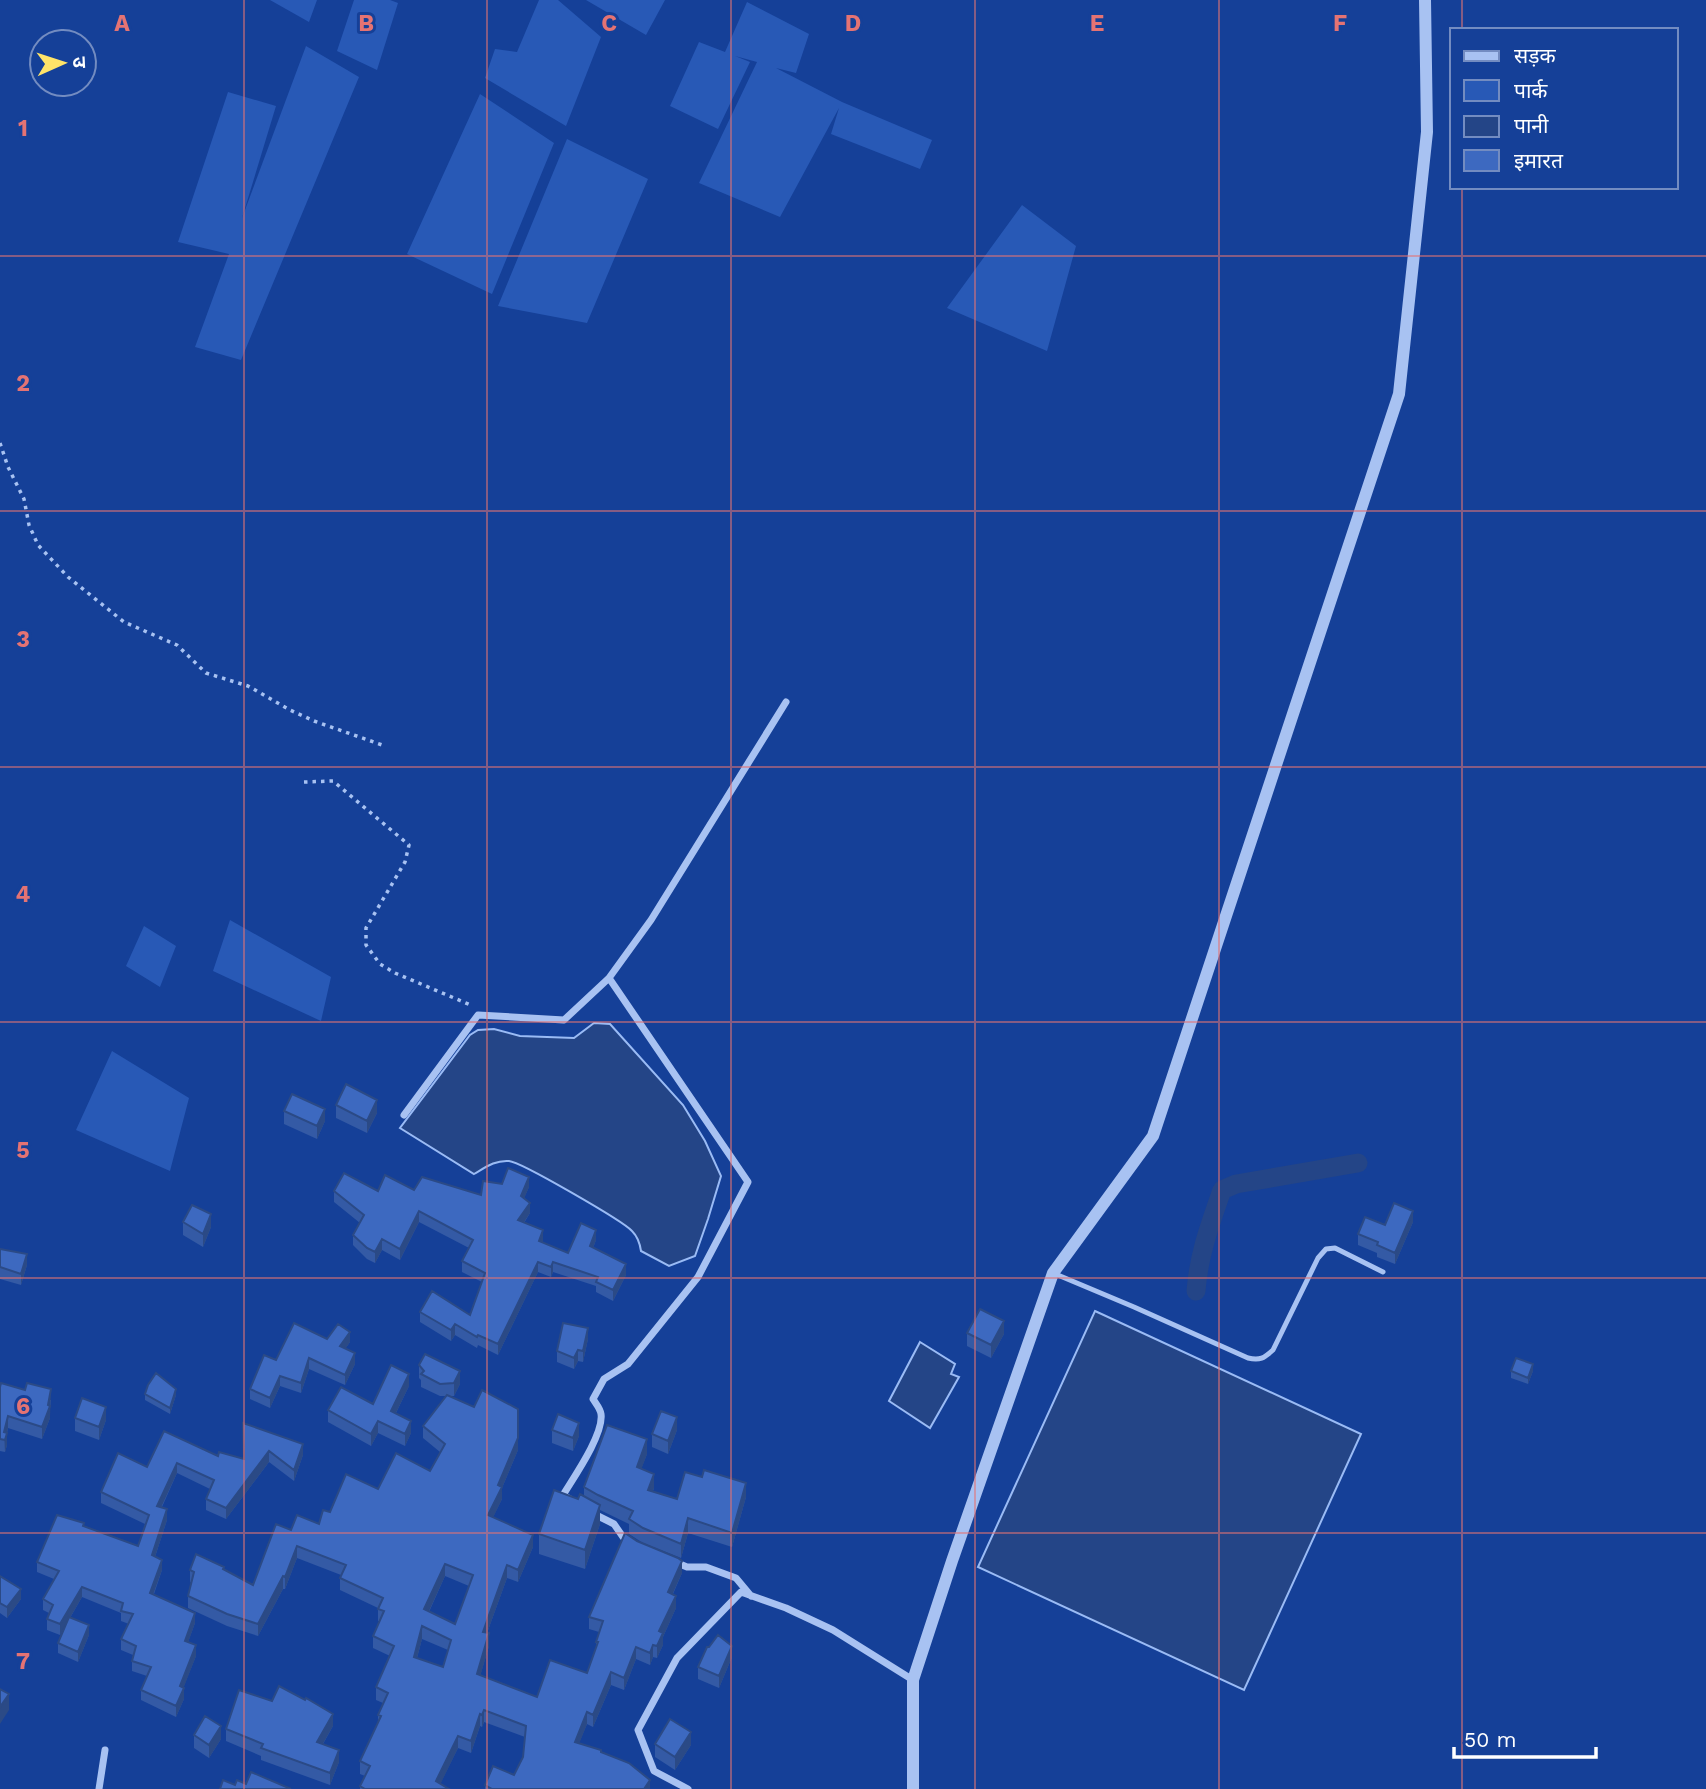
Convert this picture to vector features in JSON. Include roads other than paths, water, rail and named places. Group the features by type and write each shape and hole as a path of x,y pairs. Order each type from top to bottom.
{"street":[{"path":"912,1789 913,1681 952,1561 1053,1273 1153,1136 1399,394 1427,132 1425,0"},
{"path":"404,1115 478,1015 564,1020 609,978 651,920 786,702"},
{"path":"573,1502 563,1495 590,1450 601,1422 601,1410 593,1399 604,1379 628,1364 698,1277 748,1182 609,978"},
{"path":"584,1508 614,1524 623,1537 640,1548"},
{"path":"667,1558 687,1567 706,1567 736,1578 751,1595"},
{"path":"688,1789 654,1771 638,1730 677,1658 741,1592 786,1608 833,1630 913,1681"},
{"path":"99,1789 105,1750"}],"lane":[{"path":"1053,1273 1236,1353 1258,1360 1265,1358 1273,1350 1318,1258 1326,1249 1335,1248 1383,1272"}],"water":[{"path":"594,1023 610,1024 683,1105 705,1141 721,1176 695,1256 669,1266 641,1251 635,1235 625,1225 532,1171 504,1161 491,1164 474,1174 400,1128 470,1035 478,1030 494,1029 520,1036 574,1038"},
{"path":"1095,1311 1361,1434 1244,1690 978,1567"},
{"path":"920,1342 955,1364 951,1374 959,1377 930,1428 889,1401"}],"waterway":[{"path":"1196,1291 1202,1252 1222,1190 1236,1184 1358,1163"}]}
